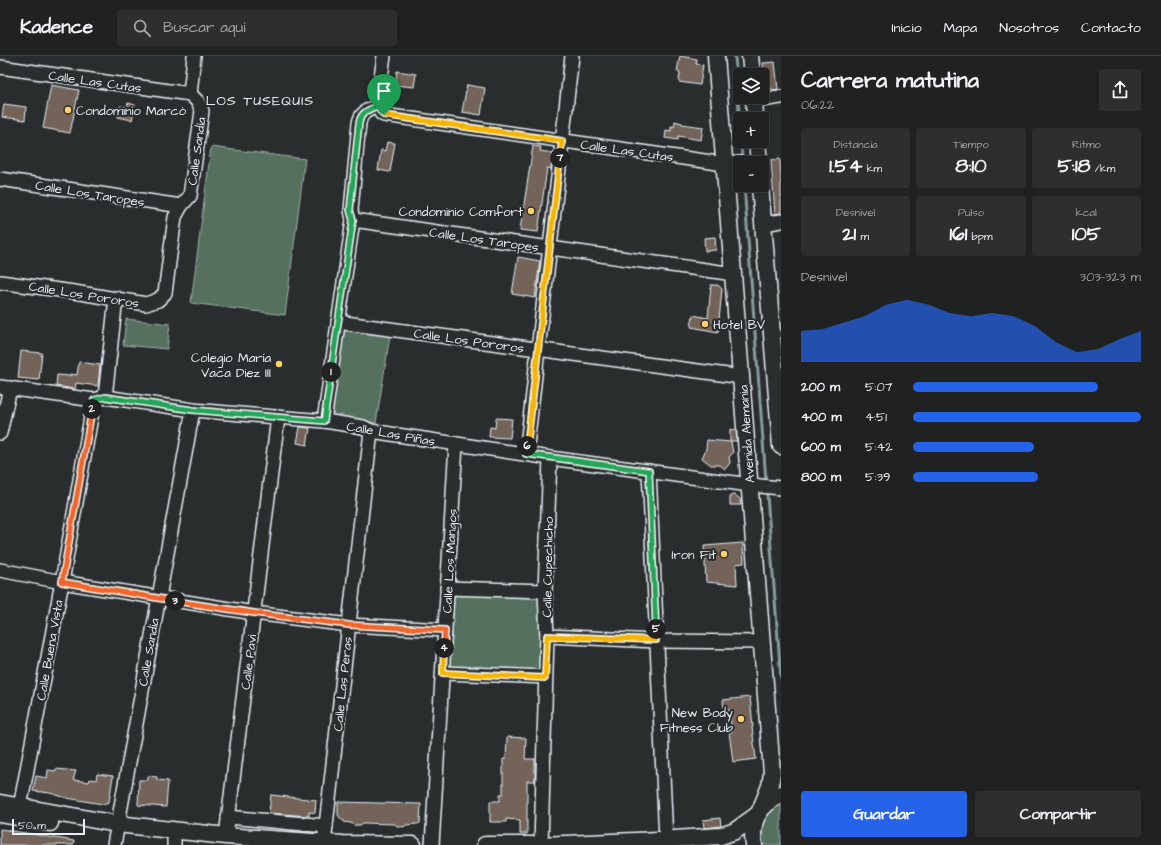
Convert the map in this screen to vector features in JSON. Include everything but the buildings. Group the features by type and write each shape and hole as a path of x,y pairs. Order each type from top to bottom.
{"main road":[{"name":"Avenida Alemania","path":"716,56 732,164 734,274 772,773 770,786 754,825 754,845"},
{"path":"750,56 751,68"},
{"path":"761,192 776,326 781,446"},
{"path":"485,845 541,845 666,840 721,836 734,831 759,813 769,801 781,794"},
{"path":"0,803 20,806 115,834 222,840 413,845"},
{"path":"0,814 115,834 174,842 222,840"},
{"path":"719,845 724,845"}],"street":[{"path":"190,94 194,56"},
{"path":"324,421 353,220 350,210 359,123 360,117 364,112 381,111 384,56"},
{"path":"526,454 572,56"},
{"name":"Calle Las Cutas","path":"0,67 190,94"},
{"name":"Calle Sandía","path":"165,293 175,217 181,206 190,196 202,111 198,102 190,94"},
{"path":"769,98 781,97"},
{"name":"Calle Las Cutas","path":"381,111 562,141 732,164"},
{"name":"Calle Los Taropes","path":"0,179 181,206"},
{"name":"Calle Los Taropes","path":"353,220 734,274"},
{"path":"764,224 781,221"},
{"name":"Calle Los Pororos","path":"0,282 116,298 146,304 158,300 165,293"},
{"name":"Calle Buena Vista","path":"20,806 62,582 99,398 116,298"},
{"name":"Calle Los Pororos","path":"338,322 742,377"},
{"path":"0,433 5,388"},
{"name":"Calle Las Piñas","path":"5,388 193,410 324,421 363,427 371,431 550,458 781,488"},
{"name":"Calle Sandía","path":"115,834 193,410"},
{"name":"Calle Pavi","path":"222,840 228,817 278,417"},
{"name":"Calle Las Peras","path":"324,843 371,431"},
{"name":"Calle Los Mangos","path":"432,845 456,444"},
{"name":"Calle Cupechicho","path":"541,845 550,458"},
{"path":"649,471 666,840"},
{"path":"0,570 62,582 254,613 349,625 445,630"},
{"path":"447,588 546,591"},
{"path":"547,636 762,642"},
{"path":"443,673 545,678"},
{"path":"228,817 326,826"}],"green space":[{"path":"211,147 305,159 285,315 191,303"},
{"path":"126,319 170,324 167,349 123,345"},
{"path":"346,329 390,336 376,423 334,417 331,412 341,331"},
{"path":"448,592 541,595 539,673 447,671"},
{"path":"781,799 781,845 761,845 762,816"}],"waterway":[{"path":"735,56 739,112"},
{"path":"741,148 742,156"},
{"path":"745,192 766,481"},
{"path":"767,495 781,678"}],"place":[{"name":"Condominio Marcó","path":"68,110"},
{"name":"Condominio Comfort","path":"531,211"},
{"name":"Hotel BV","path":"705,324"},
{"name":"Colegio María Vaca Diez III","path":"279,364"},
{"name":"Iron Fit","path":"724,554"},
{"name":"New Body Fitness Club","path":"741,719"}],"district":[{"name":"LOS TUSEQUIS","path":"260,100"}],"route":[{"path":"377,106 384,115 562,141 526,454 649,471 656,640 547,636 545,678 443,673 445,630 349,625 254,613 62,582 94,400 105,397 193,410 324,421 324,412 353,220 350,210 360,117 364,112 377,106"}]}
